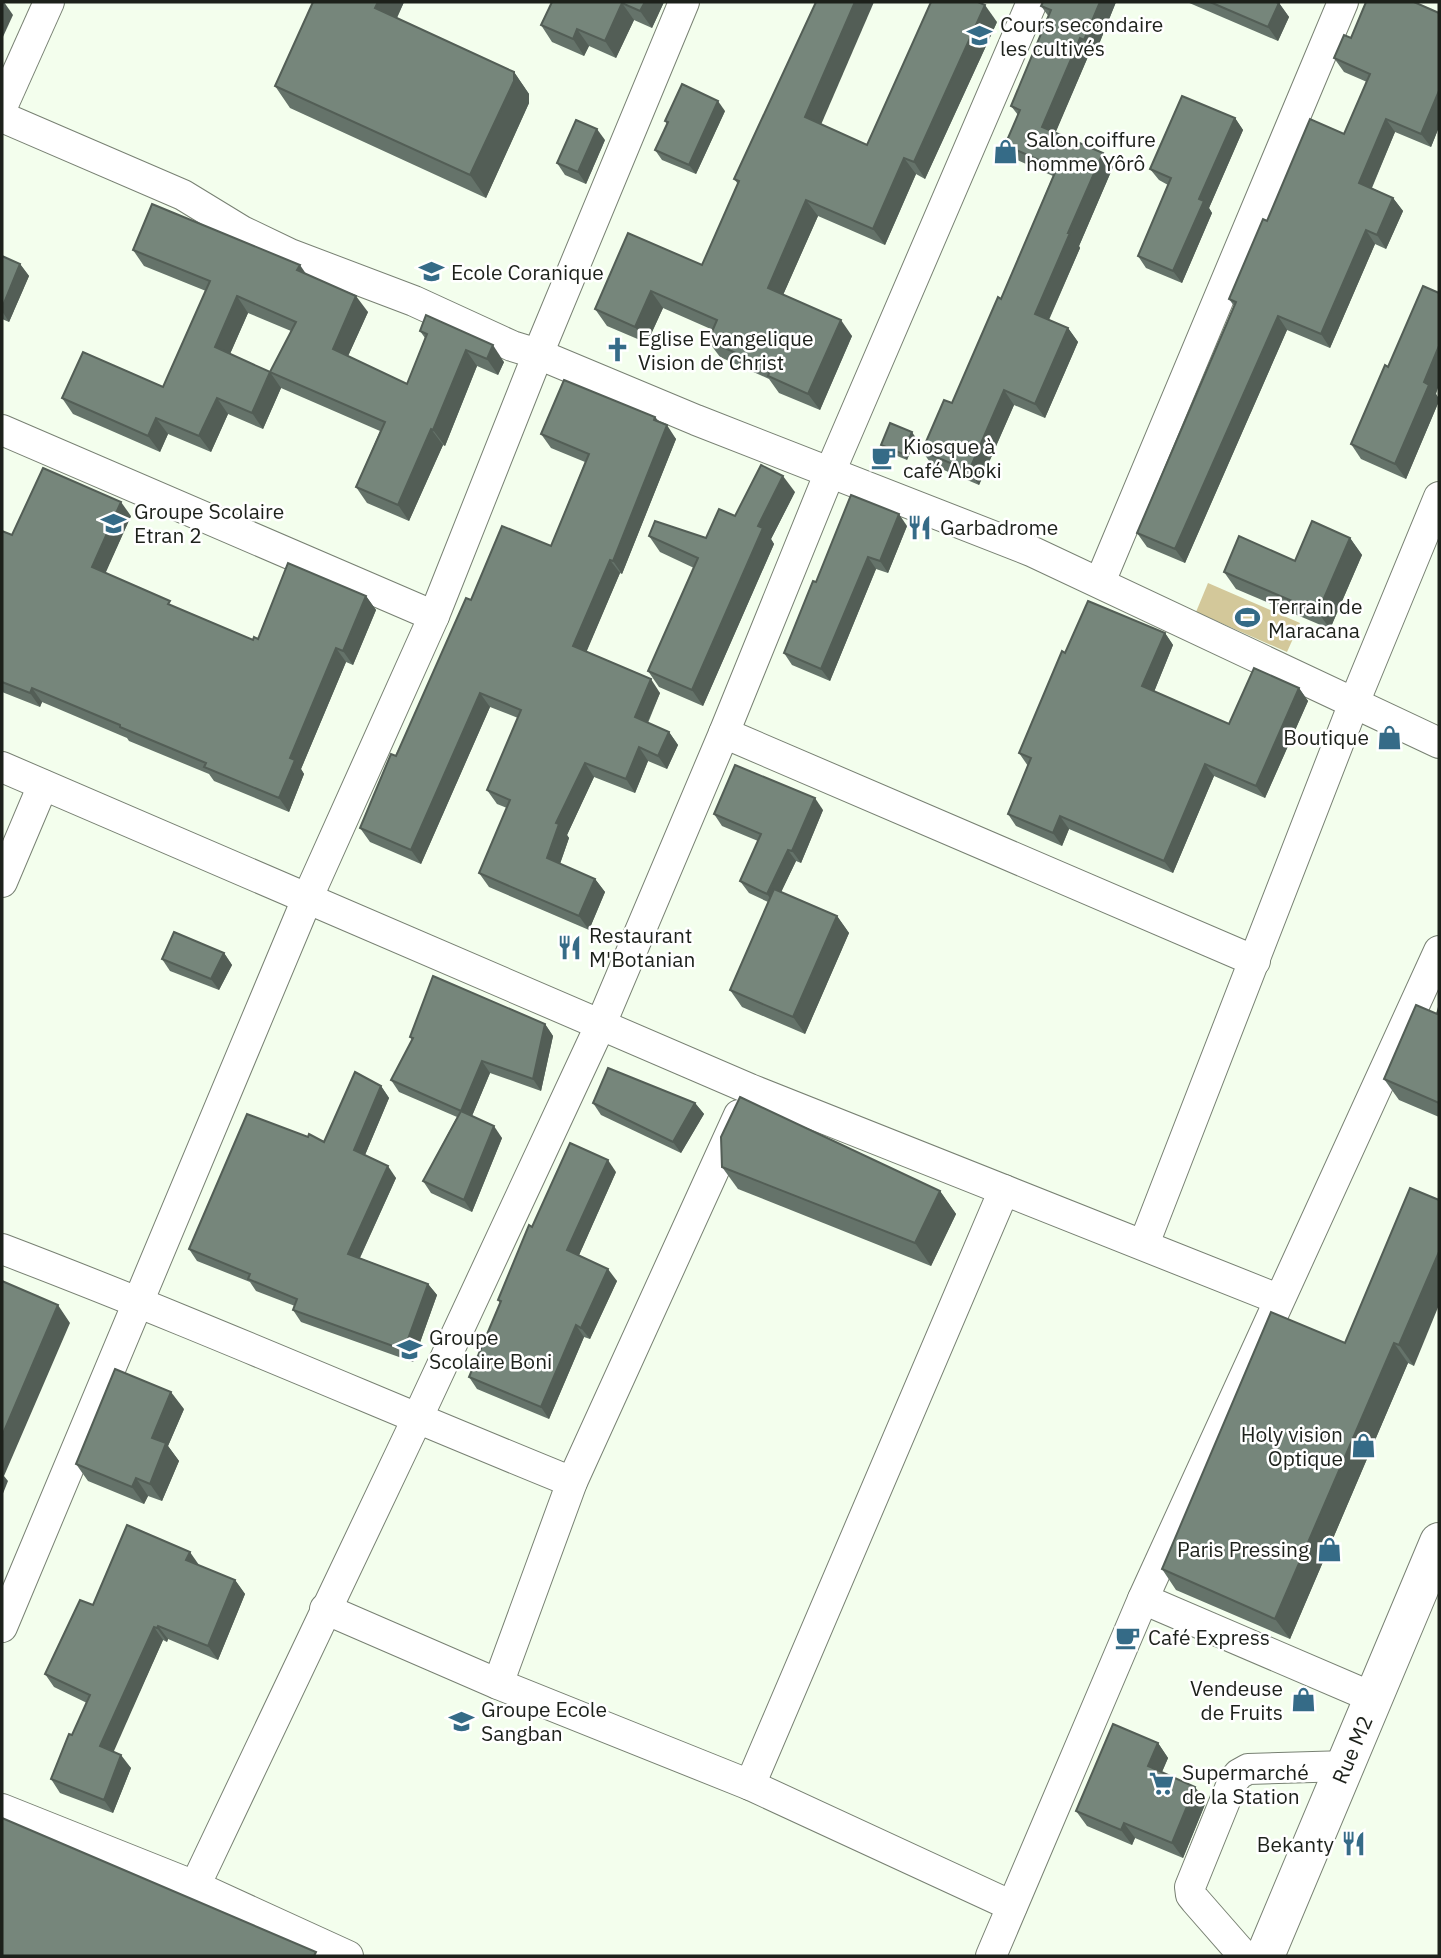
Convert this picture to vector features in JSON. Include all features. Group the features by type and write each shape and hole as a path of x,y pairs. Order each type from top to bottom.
{"main road":[{"name":"Rue M2","path":"1265,1956 1439,1542"}],"street":[{"path":"2,107 49,2"},
{"path":"2,1627 307,899 434,616 538,354 684,2"},
{"path":"195,1886 600,1026 724,733 830,472 1032,2"},
{"path":"1100,582 1343,2"},
{"path":"2,117 183,195 242,231 290,254 414,301 512,346 538,354 696,420 1031,551 1439,743"},
{"path":"2,430 434,616"},
{"path":"1144,1244 1354,703 1439,497"},
{"path":"724,733 1255,961"},
{"path":"2,767 750,1089 1278,1299"},
{"path":"2,882 43,785"},
{"path":"991,1956 1143,1599 1439,951"},
{"path":"498,1684 572,1482 750,1089"},
{"path":"750,1785 1003,1190"},
{"path":"2,1249 140,1301 572,1482"},
{"path":"1143,1599 1374,1698"},
{"path":"325,1609 498,1684 750,1785 1012,1906"},
{"path":"1244,1956 1191,1895 1190,1887 1233,1780 1248,1769 1347,1766"},
{"path":"2,1809 195,1886 348,1956"}],"shaded area":[{"name":"Terrain de Maracana","path":"1208,583 1300,623 1287,652 1196,612"}],"building":[{"path":"313,2 378,2 375,8 514,72 514,81 470,175 275,86"},
{"path":"552,2 645,2 640,11 622,3 605,41 577,29 573,39 541,25"},
{"path":"816,2 855,2 805,117 867,145 931,2 978,2 985,5 914,162 904,158 873,229 806,200 768,288 841,320 808,394 768,376 771,368 708,341 717,320 651,291 635,327 595,309 628,233 702,265 739,181 734,179"},
{"path":"1043,2 1100,2 1084,40 1080,38 1042,127 1103,153 1035,314 1068,328 1035,404 1004,390 969,471 922,451 944,400 952,403 998,297 1001,299 1057,168 1005,145 1020,110 1011,106 1051,10 1041,6"},
{"path":"1210,2 1276,2 1279,3 1268,27"},
{"path":"1366,2 1414,2 1439,13 1439,91 1421,134 1386,119 1359,183 1393,198 1377,235 1366,230 1321,334 1278,316 1175,549 1137,533 1236,302 1229,299 1263,219 1267,221 1310,119 1344,134 1370,74 1334,58 1344,35 1351,38"},
{"path":"682,84 718,101 689,165 655,150"},
{"path":"1182,96 1235,118 1199,199 1204,201 1173,271 1138,256 1171,178 1150,169"},
{"path":"576,120 597,129 578,172 557,163"},
{"path":"152,204 300,265 297,270 356,296 333,349 407,384 427,334 420,331 426,315 493,345 487,359 466,350 398,505 356,487 385,422 270,372 252,413 217,398 199,436 156,418 148,436 62,398 83,352 163,387 210,281 133,250","holes":["237,296 296,322 270,372 215,347"]},
{"path":"2,256 20,264 2,308"},
{"path":"1423,286 1439,293 1439,346 1424,382 1429,385 1395,464 1351,444"},
{"path":"564,380 655,417 654,420 667,425 613,561 610,560 573,646 651,679 635,717 669,732 658,756 639,747 626,779 585,763 556,823 559,824 547,858 595,879 579,916 479,873 510,800 487,790 521,710 480,693 411,850 360,828 391,754 396,756 466,598 471,600 502,526 551,546 589,454 541,434"},
{"path":"890,423 912,432 903,454 881,445"},
{"path":"761,465 783,476 758,526 763,528 692,690 648,671 698,558 649,536 655,521 706,538 719,509 735,516"},
{"path":"43,468 121,502 92,567 170,601 168,604 253,640 254,637 258,639 288,563 366,596 343,651 336,648 290,758 295,760 279,798 204,767 206,763 32,688 30,693 2,682 2,531 12,535"},
{"path":"851,495 899,514 880,561 868,557 821,669 784,653"},
{"path":"1312,521 1350,538 1318,612 1224,572 1239,536 1295,561"},
{"path":"1088,601 1165,633 1142,686 1229,724 1254,668 1299,688 1256,786 1205,764 1164,861 1060,816 1053,833 1008,814 1031,758 1019,753 1062,651 1065,653"},
{"path":"735,765 815,798 792,851 788,850 767,894 740,881 761,834 714,814"},
{"path":"774,889 837,916 793,1017 730,990"},
{"path":"174,932 224,953 211,979 162,959"},
{"path":"433,976 545,1024 533,1079 482,1061 461,1111 391,1080 413,1038 410,1037"},
{"path":"1416,1005 1437,1014 1439,1007 1439,1103 1384,1079"},
{"path":"608,1068 695,1103 673,1142 593,1103"},
{"path":"355,1072 381,1086 354,1150 388,1166 348,1254 428,1284 404,1350 293,1310 297,1299 248,1279 250,1274 189,1249 247,1114 308,1137 309,1134 324,1142"},
{"path":"740,1097 940,1191 915,1243 722,1167 721,1137"},
{"path":"461,1111 494,1126 464,1200 423,1181"},
{"path":"570,1143 608,1160 567,1250 608,1269 581,1328 576,1325 541,1407 469,1377 529,1225 532,1227"},
{"path":"1410,1188 1439,1200 1439,1252 1399,1345 1394,1343 1275,1619 1162,1569 1271,1312 1345,1343"},
{"path":"2,1281 58,1305 2,1436"},
{"path":"115,1369 171,1392 152,1438 166,1443 150,1484 136,1478 132,1487 76,1464"},
{"path":"127,1525 190,1552 186,1560 235,1580 208,1646 158,1626 154,1627 100,1746 121,1755 104,1800 51,1779 69,1734 72,1735 90,1695 45,1674 80,1600 93,1605"},
{"path":"1113,1724 1158,1743 1148,1766 1195,1787 1172,1843 1124,1823 1121,1830 1076,1811"},
{"path":"2,1818 316,1952 314,1956 2,1956"}],"place":[{"name":"Cours secondaire les cultivés","path":"980,36"},
{"name":"Salon coiffure homme Yôrô","path":"1006,151"},
{"name":"Ecole Coranique","path":"431,272"},
{"name":"Eglise Evangelique Vision de Christ","path":"618,350"},
{"name":"Kiosque à café Aboki","path":"883,458"},
{"name":"Groupe Scolaire Etran 2","path":"114,523"},
{"name":"Garbadrome","path":"920,527"},
{"name":"Terrain de Maracana","path":"1248,618"},
{"name":"Boutique","path":"1389,737"},
{"name":"Restaurant M'Botanian","path":"569,947"},
{"name":"Groupe Scolaire Boni","path":"409,1349"},
{"name":"Holy vision Optique","path":"1363,1446"},
{"name":"Paris Pressing","path":"1329,1549"},
{"name":"Café Express","path":"1128,1637"},
{"name":"Vendeuse de Fruits","path":"1303,1700"},
{"name":"Groupe Ecole Sangban","path":"461,1721"},
{"name":"Supermarché de la Station","path":"1162,1784"},
{"name":"Bekanty","path":"1354,1844"}]}
